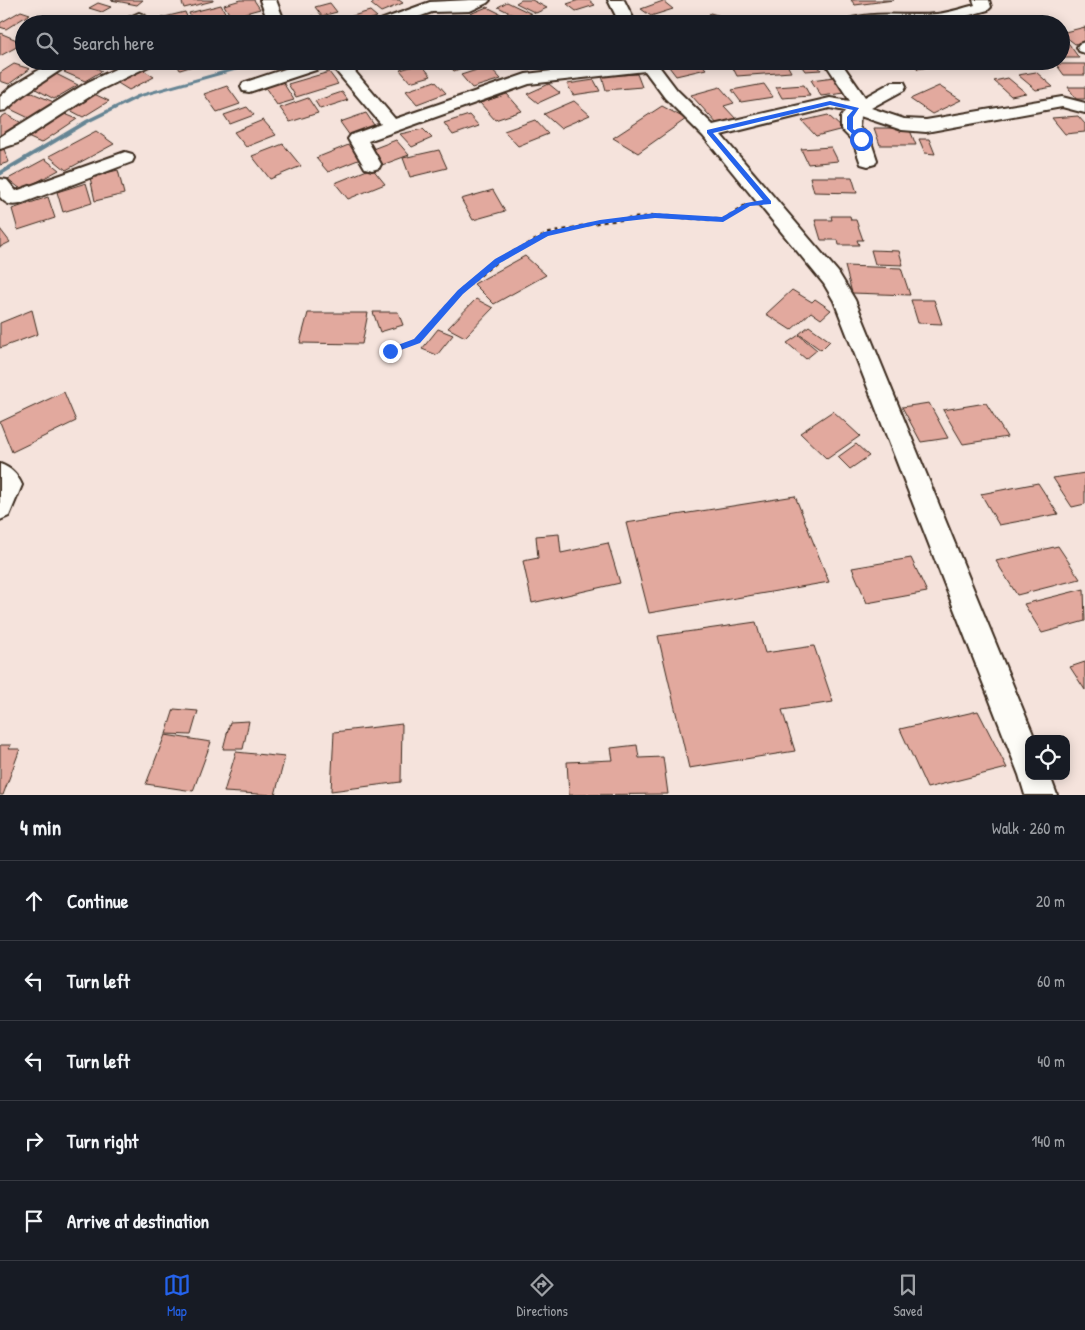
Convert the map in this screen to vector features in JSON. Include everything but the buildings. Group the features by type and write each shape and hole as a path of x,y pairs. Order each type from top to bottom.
{"street":[{"path":"268,0 274,15"},
{"path":"408,15 430,7 470,6 482,0"},
{"path":"616,0 624,15"},
{"path":"953,15 983,7 981,0"},
{"path":"0,106 17,91 51,70"},
{"path":"0,143 12,139 87,90 122,70"},
{"path":"249,87 299,70"},
{"path":"345,70 392,126"},
{"path":"372,164 357,140 526,78 596,70"},
{"path":"653,70 671,94 709,132 768,202 831,278 844,300 1025,754"},
{"path":"837,70 859,107"},
{"path":"868,160 861,139 850,129 850,117 859,107 898,86"},
{"path":"709,132 830,103 859,107 902,124 926,126 946,124 1062,102 1085,108"},
{"path":"0,185 13,199 125,158"},
{"path":"0,475 8,485 0,508"},
{"path":"1035,780 1041,795"}],"path":[{"path":"390,351 417,341 460,292 490,267 546,234 600,222 655,216 723,220 748,204 768,202"}],"waterway":[{"path":"0,174 88,121 139,96 232,70"}],"route":[{"path":"390,351 417,341 434,324 460,292 497,261 546,234 600,222 655,216 723,220 748,204 768,202 709,132 830,103 842,104 856,109 850,117 850,129 861,139"}]}
